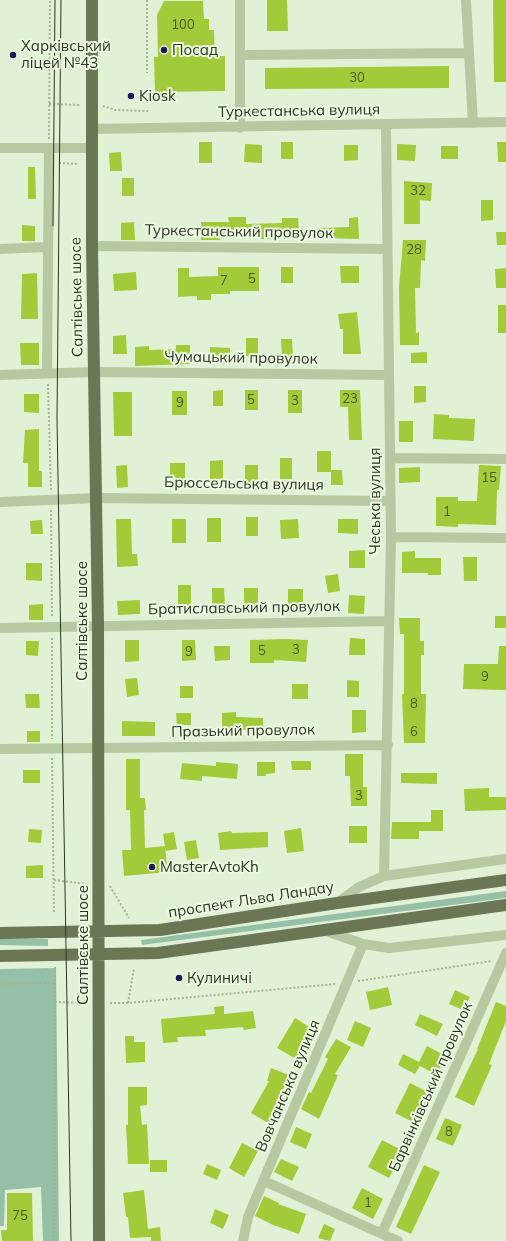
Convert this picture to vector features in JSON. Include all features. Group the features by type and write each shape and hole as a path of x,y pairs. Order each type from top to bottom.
{"main road":[{"name":"Салтівське шосе","path":"92,0 92,246 97,498 99,748 99,1241"},
{"name":"проспект Льва Ландау","path":"0,933 99,933 160,930 337,903 506,880"},
{"path":"0,956 158,953 506,905"}],"street":[{"path":"240,0 240,128"},
{"path":"466,0 473,123"},
{"path":"240,56 469,53"},
{"name":"Туркестанська вулиця","path":"92,129 240,128 506,122"},
{"name":"Чеська вулиця","path":"384,876 388,745 391,537 386,249 386,125"},
{"path":"0,148 92,148"},
{"path":"47,373 49,148"},
{"name":"Туркестанський провулок","path":"92,246 386,249"},
{"path":"0,249 47,247"},
{"name":"Чумацький провулок","path":"0,375 94,372 388,375"},
{"path":"390,458 506,458"},
{"name":"Брюссельська вулиця","path":"0,502 97,498 390,501"},
{"path":"391,537 506,538"},
{"name":"Братиславський провулок","path":"0,628 98,625 389,621"},
{"name":"Празький провулок","path":"0,749 388,745"},
{"path":"337,903 359,887 384,876 506,858"},
{"path":"326,931 363,944 389,948 506,935"},
{"name":"Вовчанська вулиця","path":"243,1241 248,1217 363,944"},
{"name":"Барвінківський провулок","path":"382,1233 505,956"},
{"path":"264,1181 398,1241"}],"path":[{"path":"49,148 50,0"},
{"path":"147,0 147,73"},
{"path":"49,104 80,105"},
{"path":"102,106 115,110 148,110"},
{"path":"48,162 79,164"},
{"path":"47,373 51,500 54,914"},
{"path":"54,880 87,884"},
{"path":"110,885 129,918"},
{"path":"110,1003 128,1003 347,983 505,956"},
{"path":"54,1241 55,964"},
{"path":"128,1003 134,968"},
{"path":"0,984 55,983"},
{"path":"55,1002 88,1003"}],"green space":[{"path":"506,891 506,898 142,945 141,940"},
{"path":"0,938 48,939 48,946 0,945"},
{"path":"56,968 59,1241 43,1241 41,1187 5,1190 4,1226 0,1226 0,969"}],"building":[{"path":"267,0 287,0 288,31 267,31"},
{"path":"493,0 506,0 506,82 494,82"},
{"path":"164,1 203,1 204,19 209,19 209,30 214,30 215,56 225,56 225,91 155,92 154,57 158,57 157,15"},
{"path":"449,66 449,88 265,89 265,68"},
{"path":"199,142 212,142 212,163 199,163"},
{"path":"281,142 293,142 293,159 281,159"},
{"path":"497,142 506,142 506,162 498,162"},
{"path":"245,144 262,145 262,163 244,162"},
{"path":"397,144 416,145 415,161 397,160"},
{"path":"344,145 358,145 358,160 344,161"},
{"path":"441,146 458,146 458,159 441,159"},
{"path":"121,152 122,171 110,171 109,153"},
{"path":"28,167 35,167 36,199 28,199"},
{"path":"122,178 134,178 134,196 122,196"},
{"path":"404,181 432,183 431,201 420,200 420,224 404,224"},
{"path":"481,200 493,200 493,220 481,221"},
{"path":"228,217 246,217 246,224 282,223 282,218 298,218 299,231 274,232 274,239 259,239 259,232 219,233 220,240 201,240 201,222 229,222"},
{"path":"358,217 359,239 320,238 319,228 349,227 349,218"},
{"path":"134,222 135,240 121,240 121,223"},
{"path":"22,225 35,226 35,241 22,241"},
{"path":"496,232 506,232 506,245 497,245"},
{"path":"403,240 426,240 425,261 421,260 420,288 415,288 416,333 419,332 419,345 400,345 399,287"},
{"path":"340,266 359,266 359,283 341,283"},
{"path":"218,267 259,267 259,291 230,291 230,294 211,294 211,300 197,300 197,296 178,297 178,268 189,268 189,277 218,276"},
{"path":"281,267 293,267 293,283 281,283"},
{"path":"506,268 506,288 496,288 495,269"},
{"path":"136,272 137,290 114,291 113,274"},
{"path":"37,273 38,319 21,319 22,274"},
{"path":"498,305 506,305 506,333 498,333"},
{"path":"357,312 361,354 343,354 343,329 340,329 338,314"},
{"path":"126,335 127,354 113,354 113,336"},
{"path":"246,338 258,338 258,355 246,356"},
{"path":"281,339 292,339 293,357 282,358"},
{"path":"20,343 39,343 39,365 21,365"},
{"path":"176,345 190,345 190,364 135,366 135,347 149,346 149,350 176,349"},
{"path":"210,347 230,348 230,364 210,364"},
{"path":"427,352 427,363 411,363 411,353"},
{"path":"414,386 426,386 426,402 414,403"},
{"path":"223,390 223,406 213,406 213,391"},
{"path":"245,390 258,390 258,410 245,410"},
{"path":"288,390 302,390 302,413 288,413"},
{"path":"340,390 360,390 362,440 349,440 348,407 340,407"},
{"path":"172,391 187,391 187,415 172,415"},
{"path":"113,392 132,392 132,436 114,436"},
{"path":"24,394 39,394 39,413 24,412"},
{"path":"434,414 449,415 449,418 475,419 474,441 433,439"},
{"path":"399,421 413,421 413,442 399,442"},
{"path":"39,429 39,471 42,471 42,487 28,487 28,463 23,463 25,430"},
{"path":"317,451 331,451 331,472 317,472"},
{"path":"280,458 292,458 292,479 280,479"},
{"path":"223,460 223,479 210,479 210,461"},
{"path":"170,463 185,463 185,486 170,486"},
{"path":"127,465 128,487 117,488 116,466"},
{"path":"245,465 258,465 258,485 245,485"},
{"path":"479,465 501,466 499,490 497,490 496,525 458,524 458,527 436,526 436,497 458,497 458,501 477,501"},
{"path":"420,467 420,482 399,483 399,468"},
{"path":"331,470 342,470 343,485 331,485"},
{"path":"246,517 258,517 258,536 246,536"},
{"path":"207,518 221,518 221,542 207,542"},
{"path":"116,519 131,519 132,554 137,554 138,566 117,567"},
{"path":"172,519 186,519 186,543 172,543"},
{"path":"298,519 299,538 281,539 280,520"},
{"path":"338,519 358,519 358,534 338,533"},
{"path":"42,520 43,534 31,534 30,521"},
{"path":"365,550 365,568 349,568 349,551"},
{"path":"415,551 415,558 441,558 441,575 428,575 428,573 402,573 402,552"},
{"path":"463,557 477,557 477,581 464,581"},
{"path":"26,563 42,563 42,581 26,580"},
{"path":"338,574 340,591 328,593 325,576"},
{"path":"178,585 191,585 191,607 178,607"},
{"path":"212,588 224,588 225,607 212,607"},
{"path":"244,588 258,588 258,608 244,608"},
{"path":"288,589 303,589 303,612 288,613"},
{"path":"349,595 365,596 364,614 348,613"},
{"path":"140,600 140,614 118,615 117,601"},
{"path":"43,604 43,620 29,620 29,605"},
{"path":"495,616 506,616 506,628 495,628"},
{"path":"399,618 420,618 420,641 424,641 424,655 421,655 421,694 426,694 425,743 404,743 402,694 404,694 404,634 400,634"},
{"path":"350,638 365,639 365,655 349,655"},
{"path":"125,640 139,640 139,661 125,662"},
{"path":"182,640 195,640 196,660 182,661"},
{"path":"250,640 308,640 306,662 274,660 274,663 250,663"},
{"path":"26,641 39,641 38,656 26,655"},
{"path":"214,646 230,646 230,660 215,661"},
{"path":"499,646 506,646 506,690 463,689 464,664 498,664"},
{"path":"137,678 139,695 127,697 125,679"},
{"path":"347,680 359,681 359,697 347,697"},
{"path":"292,684 308,684 308,699 292,699"},
{"path":"180,686 193,686 193,698 180,698"},
{"path":"25,694 39,694 40,708 26,708"},
{"path":"352,710 366,710 366,732 352,733"},
{"path":"236,712 236,717 263,718 263,736 250,736 250,730 222,731 222,713"},
{"path":"176,713 191,713 191,725 177,725"},
{"path":"122,721 155,722 155,736 122,736"},
{"path":"27,731 40,731 40,742 27,742"},
{"path":"345,754 363,754 363,787 367,787 367,806 351,806 350,776 345,776"},
{"path":"126,759 140,759 140,798 145,798 146,810 144,810 145,848 165,846 163,834 174,832 177,849 166,851 165,848 168,872 124,876 122,850 131,850 130,810 126,810"},
{"path":"291,761 311,761 311,770 292,770"},
{"path":"216,762 238,764 237,779 202,776 202,781 180,779 182,763 216,766"},
{"path":"257,762 275,762 275,773 266,774 266,776 257,776"},
{"path":"23,770 40,770 40,783 23,783"},
{"path":"401,773 437,773 437,784 401,783"},
{"path":"489,788 489,797 506,797 506,810 465,811 464,789"},
{"path":"431,810 443,810 443,831 419,831 419,839 391,839 392,822 431,822"},
{"path":"349,826 367,826 367,843 349,843"},
{"path":"301,828 304,851 287,853 284,831"},
{"path":"29,829 42,830 41,843 28,842"},
{"path":"231,831 232,833 268,832 268,847 220,850 218,833"},
{"path":"196,840 199,858 187,860 184,842"},
{"path":"43,865 43,878 26,878 26,866"},
{"path":"388,987 392,1005 370,1010 366,992"},
{"path":"455,990 470,997 463,1010 449,1004"},
{"path":"496,1002 506,1006 506,1021 489,1064 492,1065 474,1106 455,1097 478,1049"},
{"path":"224,1006 224,1014 253,1011 256,1028 244,1030 243,1027 205,1030 206,1036 177,1037 178,1042 163,1043 161,1019 215,1014 214,1007"},
{"path":"420,1014 443,1024 437,1036 415,1025"},
{"path":"295,1018 314,1030 296,1059 277,1048"},
{"path":"355,1021 371,1028 363,1047 347,1040"},
{"path":"125,1036 134,1036 134,1042 145,1042 145,1062 126,1063"},
{"path":"336,1039 351,1047 335,1074 338,1075 319,1119 301,1109 328,1059 325,1057"},
{"path":"427,1046 446,1056 437,1075 420,1066 415,1074 398,1065 403,1054 419,1062"},
{"path":"271,1068 289,1075 279,1100 282,1102 270,1124 251,1113 269,1081 267,1081"},
{"path":"410,1083 430,1093 415,1123 395,1113"},
{"path":"128,1087 147,1087 147,1105 140,1106 142,1125 147,1124 149,1164 128,1164 126,1125 128,1125"},
{"path":"445,1118 462,1125 453,1146 436,1139"},
{"path":"296,1127 312,1134 306,1149 290,1142"},
{"path":"382,1140 403,1151 389,1178 368,1167"},
{"path":"242,1143 258,1151 244,1177 229,1168"},
{"path":"281,1159 299,1167 292,1181 274,1172"},
{"path":"150,1160 167,1160 167,1172 150,1172"},
{"path":"207,1164 221,1170 217,1180 203,1174"},
{"path":"424,1165 440,1172 411,1234 396,1227"},
{"path":"362,1188 383,1199 373,1219 352,1208"},
{"path":"144,1190 148,1229 160,1227 161,1241 151,1241 151,1237 130,1238 128,1217 126,1217 123,1193"},
{"path":"7,1193 32,1193 33,1241 2,1241 1,1230 7,1230"},
{"path":"264,1196 279,1203 278,1204 306,1214 299,1234 273,1225 255,1216"},
{"path":"215,1209 229,1215 223,1229 210,1223"},
{"path":"324,1224 335,1229 330,1241 318,1238"}],"tram line":[{"path":"53,226 55,0"},
{"path":"61,0 57,418 71,1241"}],"place":[{"name":"Посад","path":"164,50"},
{"name":"Харківський ліцей №43","path":"13,55"},
{"name":"Kiosk","path":"131,96"},
{"name":"MasterAvtoKh","path":"152,867"},
{"name":"Кулиничі","path":"179,978"}]}
